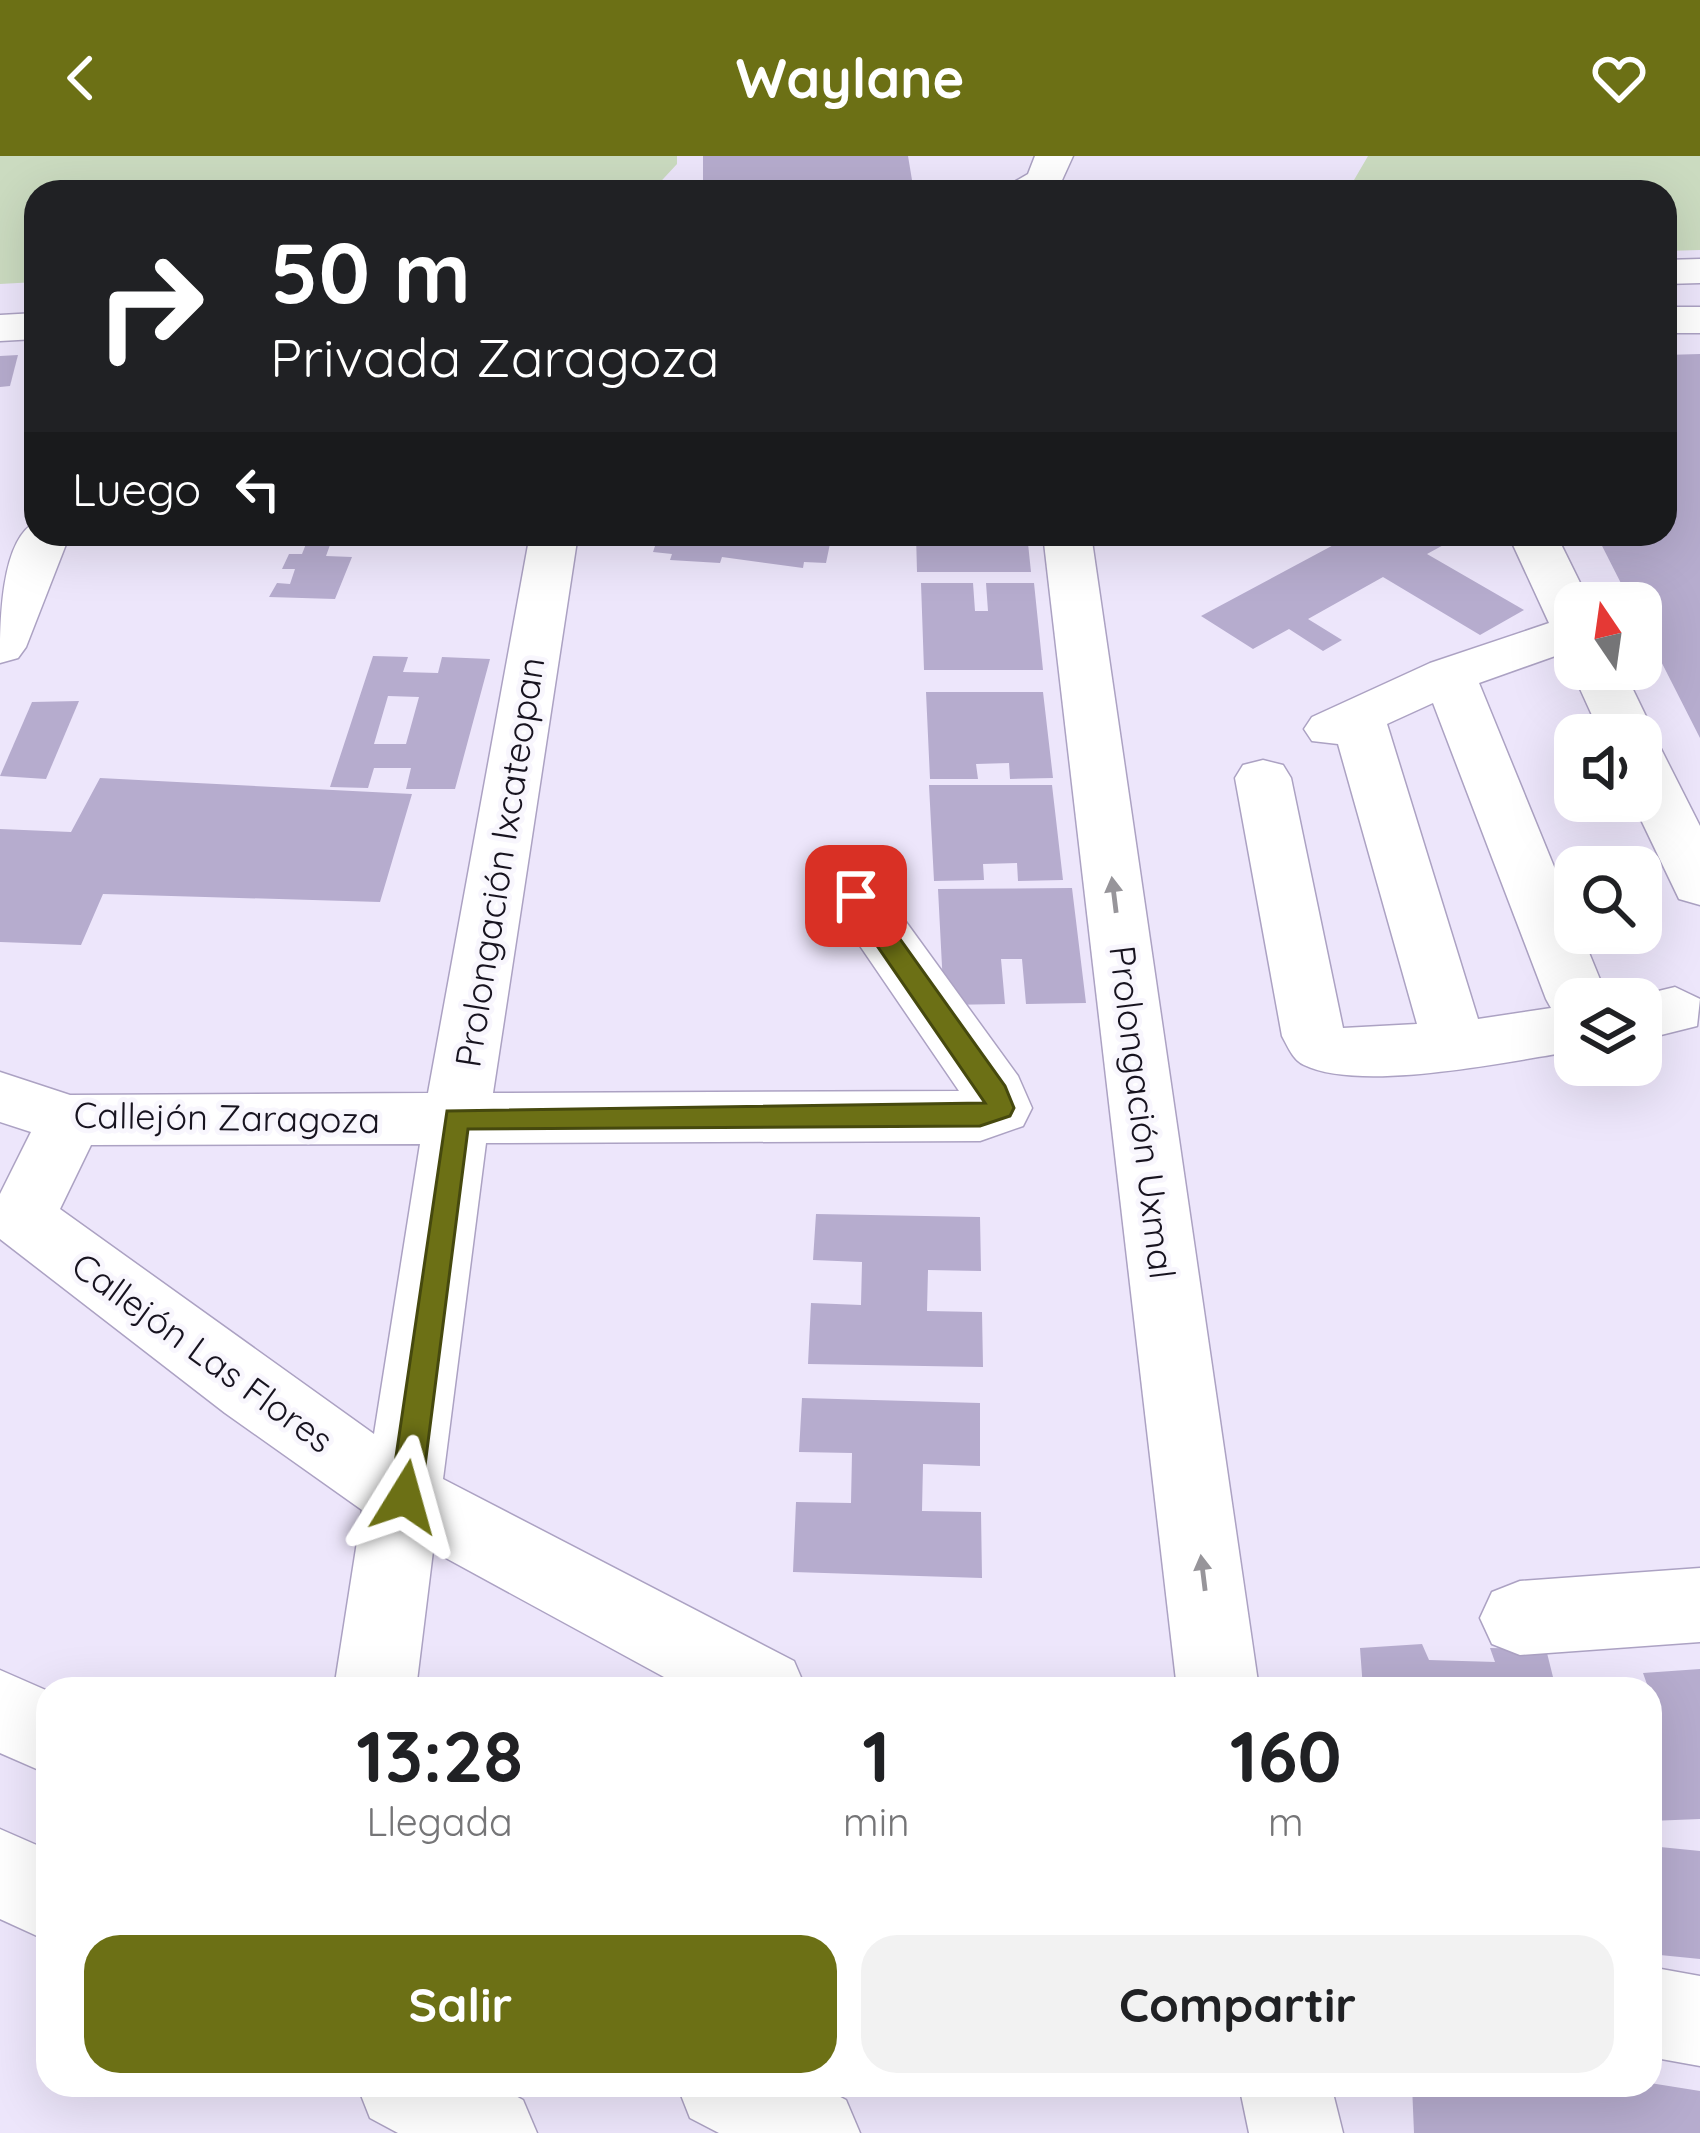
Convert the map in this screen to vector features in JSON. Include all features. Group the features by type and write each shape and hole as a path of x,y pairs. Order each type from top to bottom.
{"street":[{"path":"0,647 41,546"},
{"name":"Prolongación Ixcateopan","path":"377,1677 456,1119 552,546"},
{"name":"Prolongación Uxmal","path":"1069,546 1216,1677"},
{"path":"1538,546 1554,582"},
{"path":"1455,1046 1344,723 1448,674 1554,635"},
{"path":"1448,674 1569,978"},
{"path":"1263,778 1313,1036 1322,1047 1339,1052 1455,1046 1554,1031"},
{"path":"1662,806 1700,885"},
{"name":"Callejón Zaragoza","path":"0,1097 70,1120 980,1116 1000,1108 995,1093 856,896"},
{"name":"Callejón Las Flores","path":"70,1120 11,1227 405,1497 742,1677"},
{"path":"1520,1618 1700,1605"},
{"path":"0,1710 36,1728"},
{"path":"0,1872 36,1891"},
{"path":"1662,2014 1700,2020"},
{"path":"425,2097 490,2133"},
{"path":"746,2097 813,2133"},
{"path":"1288,2097 1296,2133"}],"green space":[{"path":"0,156 677,156 677,164 662,180 24,180 24,283 0,284"},
{"path":"1368,156 1700,156 1700,250 1677,251 1677,180 1354,180"}],"building":[{"path":"703,156 908,156 912,180 703,180"},
{"path":"1700,354 1700,738 1662,663 1662,582 1620,582 1602,546 1677,546 1677,355"},
{"path":"18,355 10,386 0,387 0,356"},
{"path":"305,546 330,546 326,556 352,557 335,599 269,597 277,583 290,584 295,569 282,569 289,554 302,554"},
{"path":"655,546 830,546 826,563 804,562 803,568 722,557 720,563 670,560 672,554 653,552"},
{"path":"916,546 1028,546 1031,572 917,572"},
{"path":"1332,546 1442,546 1427,554 1524,610 1480,635 1383,577 1308,619 1342,640 1323,651 1289,629 1253,649 1201,616"},
{"path":"921,583 973,583 975,611 988,611 986,583 1034,583 1043,670 924,670"},
{"path":"373,656 408,657 403,672 438,673 442,657 490,659 455,789 406,789 411,768 374,768 368,788 330,787","holes":["388,696 419,697 406,744 374,744"]},
{"path":"926,692 1043,692 1053,778 1010,779 1009,763 976,764 978,779 930,779"},
{"path":"79,701 46,779 0,776 32,702"},
{"path":"100,778 412,794 380,902 103,894 81,945 0,942 0,829 71,832"},
{"path":"929,785 1052,785 1063,880 1018,881 1017,863 983,864 984,880 934,881"},
{"path":"1072,888 1086,1003 1026,1004 1022,959 1001,959 1005,1004 944,1005 938,889"},
{"path":"816,1214 980,1217 981,1271 928,1270 927,1311 982,1312 983,1367 808,1364 811,1303 861,1305 862,1262 813,1260"},
{"path":"802,1398 980,1403 980,1466 923,1464 922,1511 981,1512 982,1578 793,1572 796,1502 851,1503 852,1453 799,1452"},
{"path":"1422,1644 1429,1660 1495,1662 1490,1648 1546,1649 1553,1677 1362,1677 1360,1648"},
{"path":"1700,1669 1700,1819 1662,1821 1662,1677 1644,1677 1643,1673"},
{"path":"1662,1847 1700,1851 1700,1959 1662,1955"},
{"path":"1662,2085 1700,2091 1700,2133 1414,2133 1412,2097 1662,2097"}],"route":[{"path":"405,1497 456,1119 980,1116 1000,1108 995,1093 856,896"}]}
